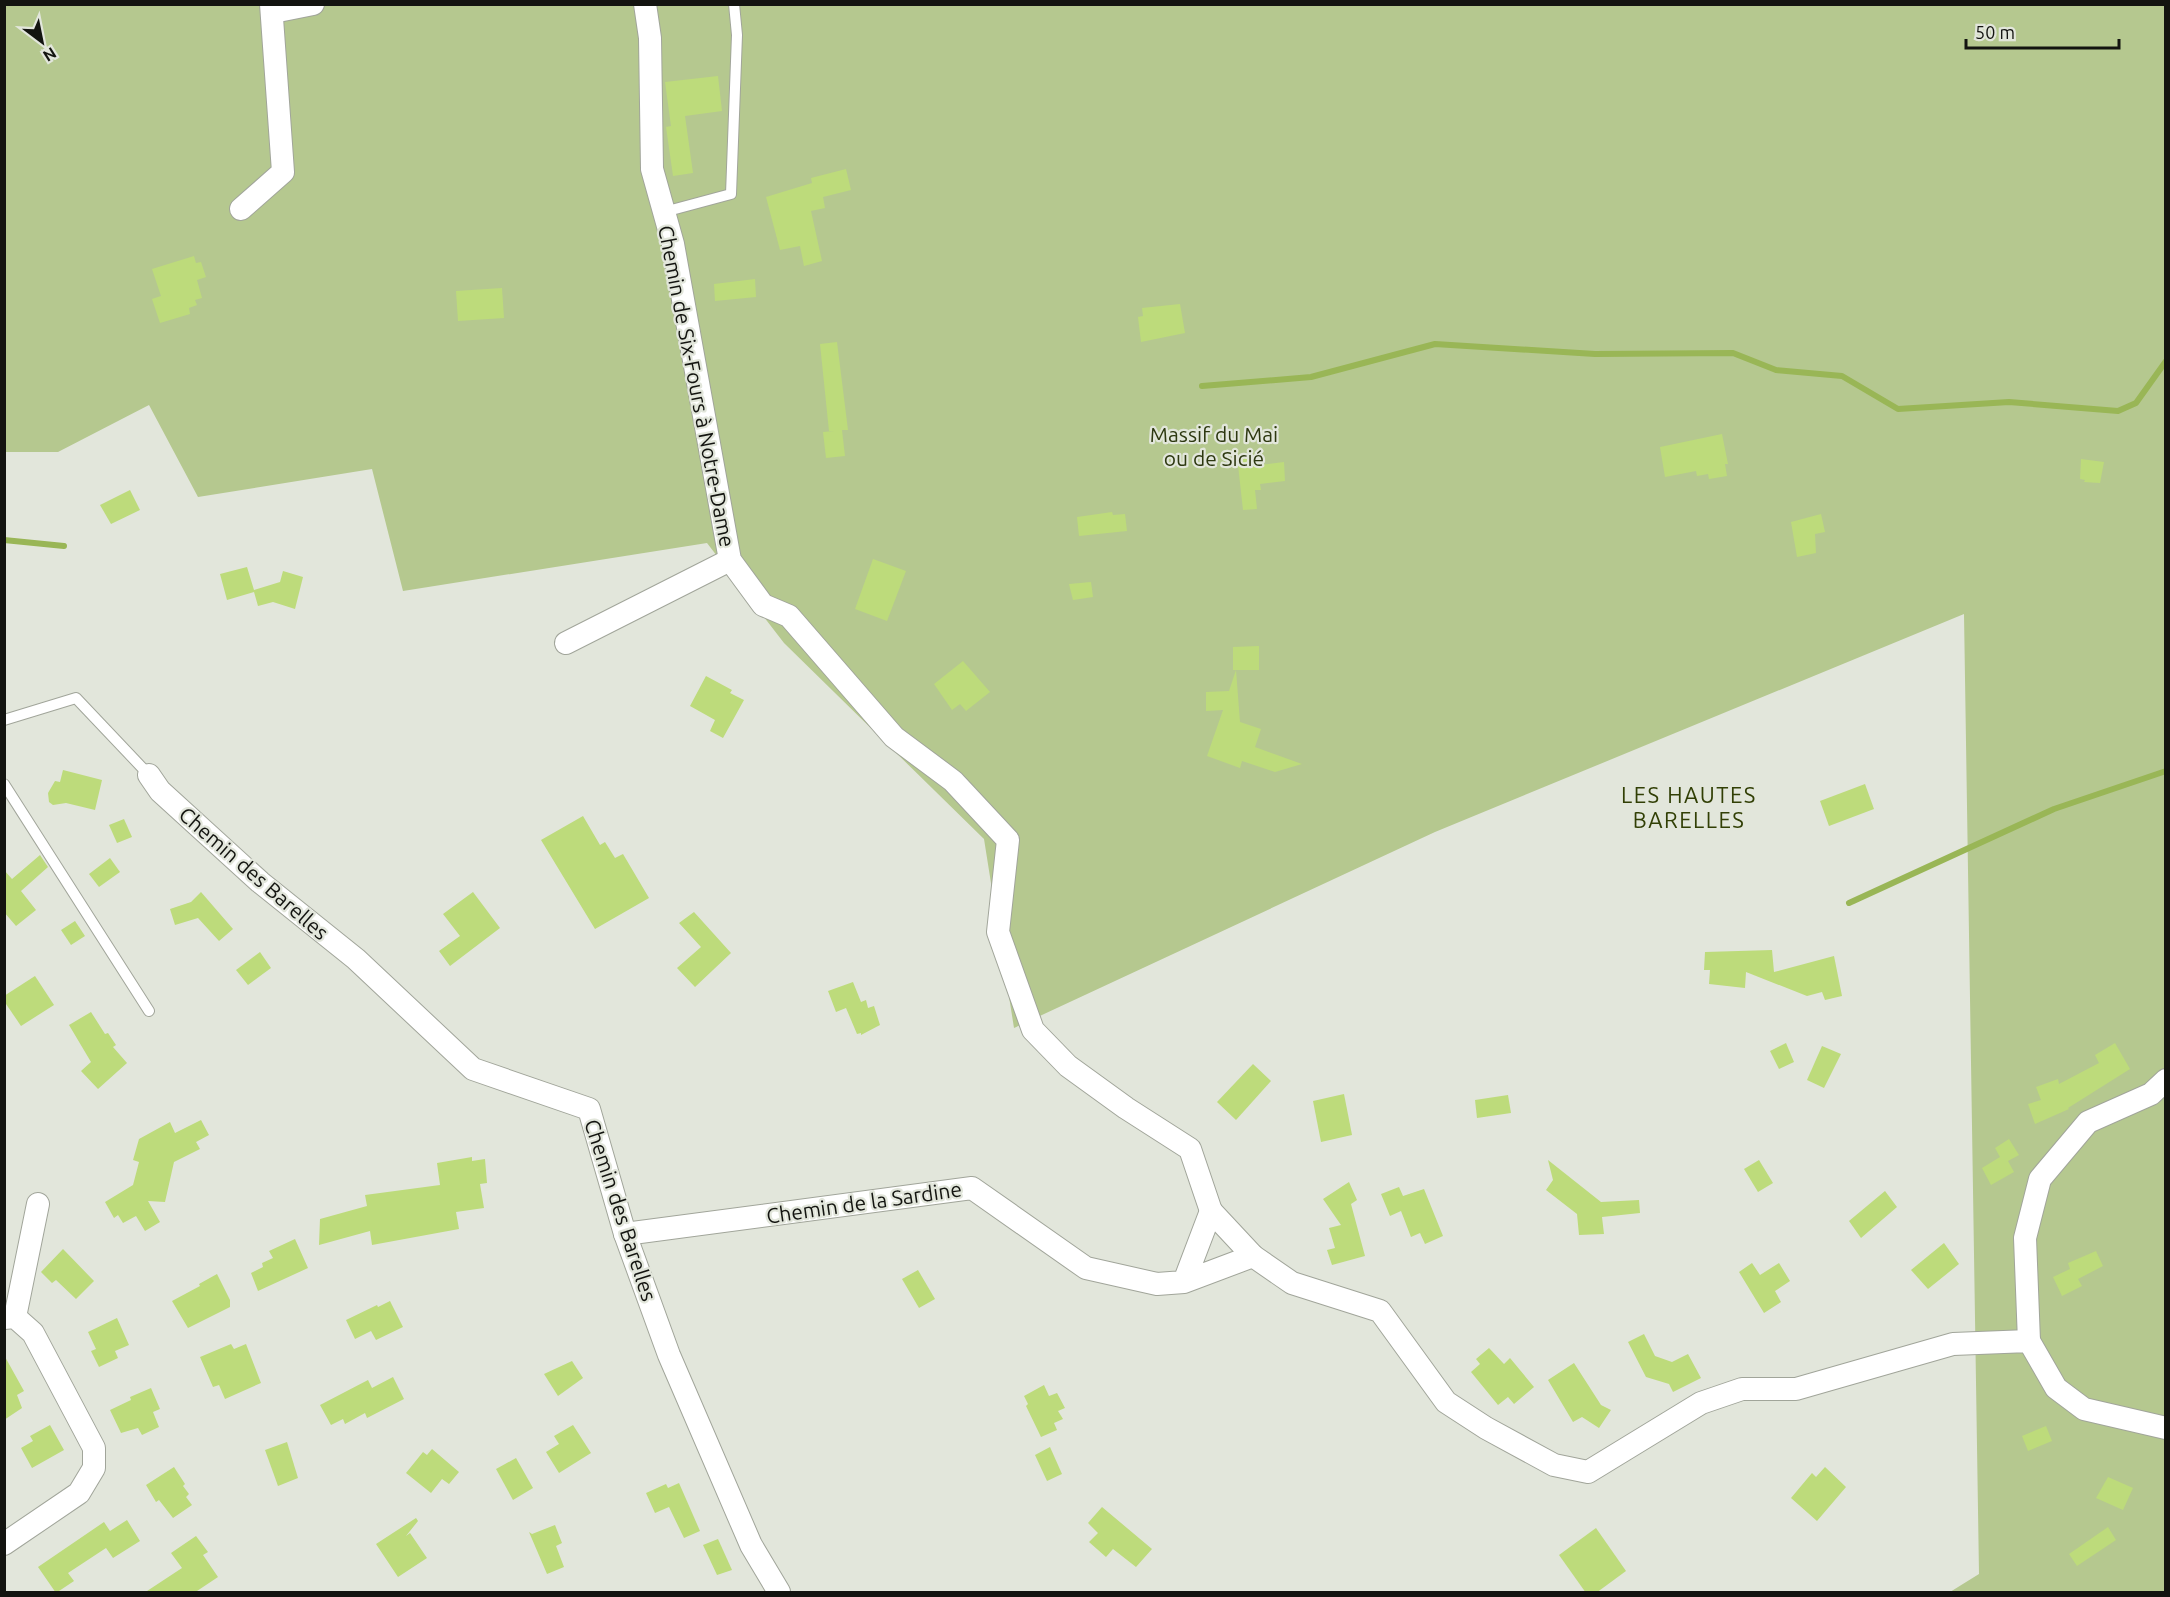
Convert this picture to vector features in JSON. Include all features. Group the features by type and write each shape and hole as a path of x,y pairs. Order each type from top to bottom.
{"street":[{"path":"241,208 283,172 272,8 313,4"},
{"name":"Chemin de Six-Fours à Notre-Dame","path":"645,4 650,38 652,169 673,244 730,560 763,605 789,616 894,737 953,781 1008,840 998,932 1033,1030 1068,1066 1126,1108 1190,1149 1211,1211"},
{"path":"566,643 730,560"},
{"name":"Chemin des Barelles","path":"149,775 160,791 260,882 356,959 472,1069 589,1110 625,1234 669,1354 751,1545 779,1593"},
{"path":"2166,1080 2151,1094 2088,1122 2040,1179 2025,1238 2029,1341 2056,1388 2084,1409 2166,1428"},
{"name":"Chemin de la Sardine","path":"625,1234 972,1188 1086,1268 1157,1284 1184,1282 1253,1256"},
{"path":"4,1544 79,1493 94,1468 93,1448 33,1333 10,1317 38,1204"},
{"path":"1184,1282 1211,1211 1253,1256 1292,1283 1380,1311 1446,1402 1486,1428 1554,1465 1588,1472 1701,1403 1742,1389 1796,1389 1953,1344 2029,1341"}],"lane":[{"path":"664,212 731,194 737,34 734,4"},
{"path":"4,720 76,698 149,775"},
{"path":"4,784 149,1011"}],"green space":[{"name":"Massif du Mai ou de Sicié","path":"4,5 2165,5 2165,1592 1950,1592 1979,1574 1964,614 1435,832 1014,1028 984,839 784,643 707,543 403,591 372,469 198,497 149,405 58,452 5,452"}],"building":[{"path":"718,76 722,111 685,116 693,173 673,176 666,127 671,126 665,82"},
{"path":"846,169 851,190 823,197 825,208 811,211 822,261 804,266 800,246 780,250 766,197 812,183 811,178"},
{"path":"194,256 196,263 201,262 206,277 197,280 202,298 195,300 197,305 189,308 190,314 160,323 152,299 161,296 152,269"},
{"path":"755,279 756,297 715,301 714,284"},
{"path":"502,288 504,318 458,321 456,291"},
{"path":"1180,304 1185,333 1141,342 1138,317 1143,316 1142,308"},
{"path":"837,342 848,430 842,430 845,456 826,458 823,432 834,431 829,431 820,344"},
{"path":"1722,434 1728,464 1725,464 1727,476 1709,479 1708,474 1697,476 1696,471 1665,477 1660,447"},
{"path":"1253,454 1253,466 1284,462 1285,481 1260,484 1261,490 1255,490 1257,509 1243,510 1237,456"},
{"path":"2081,459 2104,462 2100,483 2084,482 2085,480 2080,479"},
{"path":"130,490 140,510 111,524 100,505"},
{"path":"1112,512 1113,515 1125,514 1127,531 1079,536 1077,517"},
{"path":"1821,514 1825,532 1815,534 1816,553 1797,557 1791,522"},
{"path":"873,559 906,571 887,621 855,609"},
{"path":"247,567 254,590 280,582 283,571 303,577 295,609 273,602 258,606 254,592 227,600 220,574"},
{"path":"1091,582 1093,597 1073,600 1069,584"},
{"path":"1259,646 1259,670 1233,670 1233,647"},
{"path":"963,661 990,692 966,711 960,704 952,710 934,684"},
{"path":"1236,670 1240,722 1261,729 1255,747 1302,764 1275,772 1242,761 1240,768 1207,756 1223,710 1206,711 1206,692 1229,691"},
{"path":"706,676 732,690 730,693 744,700 723,738 710,731 715,720 690,706"},
{"path":"63,770 102,780 95,810 66,803 53,805 49,802 48,793 55,781 60,782"},
{"path":"1865,784 1874,809 1829,826 1820,801"},
{"path":"583,816 600,845 605,842 615,858 623,854 649,898 595,929 541,840"},
{"path":"124,819 132,837 117,843 109,825"},
{"path":"40,855 48,867 21,891 36,910 16,926 4,912 4,870 12,879"},
{"path":"110,858 120,872 99,887 89,874"},
{"path":"201,892 233,929 219,941 198,918 175,925 170,909 191,902"},
{"path":"473,892 500,928 450,966 439,951 460,936 443,914"},
{"path":"694,912 731,953 695,987 677,968 701,947 679,923"},
{"path":"75,921 85,936 71,945 61,930"},
{"path":"1772,950 1774,972 1834,956 1842,996 1825,1000 1822,992 1807,996 1746,972 1745,988 1709,984 1710,970 1704,970 1705,952"},
{"path":"260,952 271,968 248,985 236,970"},
{"path":"35,976 54,1005 21,1026 4,1001 4,996"},
{"path":"853,982 861,1002 866,1000 868,1008 874,1006 880,1025 861,1035 861,1033 857,1034 846,1008 836,1012 828,991"},
{"path":"91,1012 105,1034 108,1033 116,1045 113,1047 127,1063 98,1089 81,1071 91,1062 69,1025"},
{"path":"1786,1043 1794,1062 1779,1069 1770,1051"},
{"path":"2115,1043 2130,1069 2069,1109 2035,1124 2028,1104 2041,1100 2036,1087 2058,1079 2059,1084 2099,1063 2095,1055"},
{"path":"1822,1046 1841,1054 1824,1088 1807,1080"},
{"path":"1253,1064 1271,1081 1236,1120 1217,1102"},
{"path":"1344,1094 1352,1135 1321,1142 1313,1101"},
{"path":"1508,1095 1511,1113 1477,1118 1475,1100"},
{"path":"201,1120 209,1135 196,1142 200,1149 174,1162 165,1202 148,1201 160,1222 145,1231 136,1216 123,1223 118,1215 114,1218 105,1202 133,1185 139,1162 133,1160 139,1139 170,1122 175,1133"},
{"path":"2009,1139 2019,1155 2008,1161 2014,1172 1991,1185 1982,1168 2000,1157 1995,1148"},
{"path":"472,1157 472,1161 485,1159 487,1183 480,1184 484,1208 456,1212 459,1229 372,1245 370,1231 319,1245 320,1219 367,1206 365,1195 440,1185 437,1163"},
{"path":"1548,1160 1601,1202 1639,1200 1640,1213 1602,1217 1604,1234 1579,1235 1577,1214 1546,1190 1553,1180"},
{"path":"1759,1160 1773,1183 1758,1192 1744,1169"},
{"path":"1349,1182 1357,1200 1351,1204 1365,1256 1332,1265 1327,1250 1335,1248 1329,1228 1341,1225 1323,1199"},
{"path":"1399,1187 1403,1196 1424,1189 1443,1236 1425,1244 1420,1233 1411,1237 1401,1211 1390,1216 1381,1194"},
{"path":"1885,1191 1897,1207 1861,1238 1849,1221"},
{"path":"295,1239 308,1268 258,1291 251,1273 263,1267 262,1263 273,1258 269,1251"},
{"path":"1944,1243 1959,1264 1928,1289 1911,1270"},
{"path":"63,1249 94,1281 76,1299 56,1280 52,1283 41,1272"},
{"path":"2096,1251 2103,1266 2078,1279 2082,1286 2062,1296 2053,1277 2070,1269 2068,1263"},
{"path":"1752,1263 1760,1275 1779,1263 1790,1281 1775,1291 1781,1302 1764,1313 1739,1272"},
{"path":"918,1270 935,1299 919,1308 902,1279"},
{"path":"217,1274 230,1300 230,1307 188,1328 172,1301"},
{"path":"390,1301 403,1327 376,1340 371,1331 355,1339 346,1320"},
{"path":"117,1318 129,1345 115,1351 118,1358 99,1367 91,1351 96,1349 88,1332"},
{"path":"1644,1334 1655,1356 1672,1362 1688,1354 1701,1378 1673,1392 1669,1384 1646,1377 1628,1342"},
{"path":"231,1344 234,1349 246,1344 261,1383 225,1399 219,1385 213,1387 200,1357"},
{"path":"1489,1348 1504,1364 1510,1358 1534,1387 1514,1404 1508,1397 1498,1405 1471,1372 1480,1364 1476,1359"},
{"path":"4,1355 24,1391 17,1395 22,1408 4,1420"},
{"path":"572,1361 583,1378 558,1396 544,1374"},
{"path":"1574,1363 1601,1405 1611,1410 1599,1428 1582,1417 1573,1422 1548,1380"},
{"path":"393,1377 404,1399 367,1418 365,1413 345,1424 343,1419 331,1425 320,1405 368,1380 372,1388"},
{"path":"1044,1385 1049,1396 1057,1393 1065,1408 1058,1411 1063,1419 1054,1423 1057,1430 1041,1437 1026,1406 1028,1404 1024,1396"},
{"path":"151,1388 160,1409 153,1412 159,1427 142,1435 138,1428 121,1433 110,1410 131,1400 130,1397"},
{"path":"50,1425 64,1450 32,1468 21,1448 33,1441 30,1436"},
{"path":"573,1425 591,1453 559,1473 546,1452 559,1444 554,1436"},
{"path":"2046,1426 2052,1441 2028,1451 2022,1436"},
{"path":"287,1442 298,1478 278,1486 265,1450"},
{"path":"1050,1447 1062,1474 1047,1481 1035,1455"},
{"path":"432,1449 459,1472 449,1484 442,1479 431,1493 406,1473 423,1452 427,1455"},
{"path":"516,1458 533,1488 513,1500 496,1469"},
{"path":"174,1467 185,1484 183,1486 189,1494 186,1497 192,1505 173,1518 159,1500 156,1502 146,1485"},
{"path":"1825,1467 1846,1487 1817,1521 1791,1498 1812,1473 1816,1477"},
{"path":"2108,1477 2133,1488 2123,1510 2096,1498"},
{"path":"679,1483 700,1531 684,1538 669,1507 655,1513 646,1493 666,1484 668,1488"},
{"path":"1102,1507 1152,1549 1136,1567 1113,1549 1106,1557 1089,1542 1098,1533 1088,1523"},
{"path":"416,1518 418,1521 406,1536 410,1533 427,1558 398,1577 376,1544"},
{"path":"127,1520 140,1541 113,1558 106,1548 68,1573 74,1581 56,1593 38,1567 104,1522 110,1531"},
{"path":"555,1525 562,1543 556,1546 564,1567 547,1574 529,1532 532,1534"},
{"path":"2108,1527 2116,1540 2077,1566 2069,1554"},
{"path":"1596,1528 1626,1571 1596,1593 1586,1593 1559,1555"},
{"path":"196,1536 208,1552 203,1555 218,1577 194,1593 144,1593 182,1568 171,1553"},
{"path":"718,1539 732,1570 717,1575 703,1545"}],"waterway":[{"path":"1202,386 1311,377 1435,344 1595,354 1733,353 1776,370 1842,376 1898,409 2009,402 2118,411 2136,403 2166,361"},
{"path":"4,540 64,546"},
{"path":"1849,903 2054,809 2166,771"}],"district":[{"name":"LES HAUTES BARELLES","path":"1689,806"}]}
